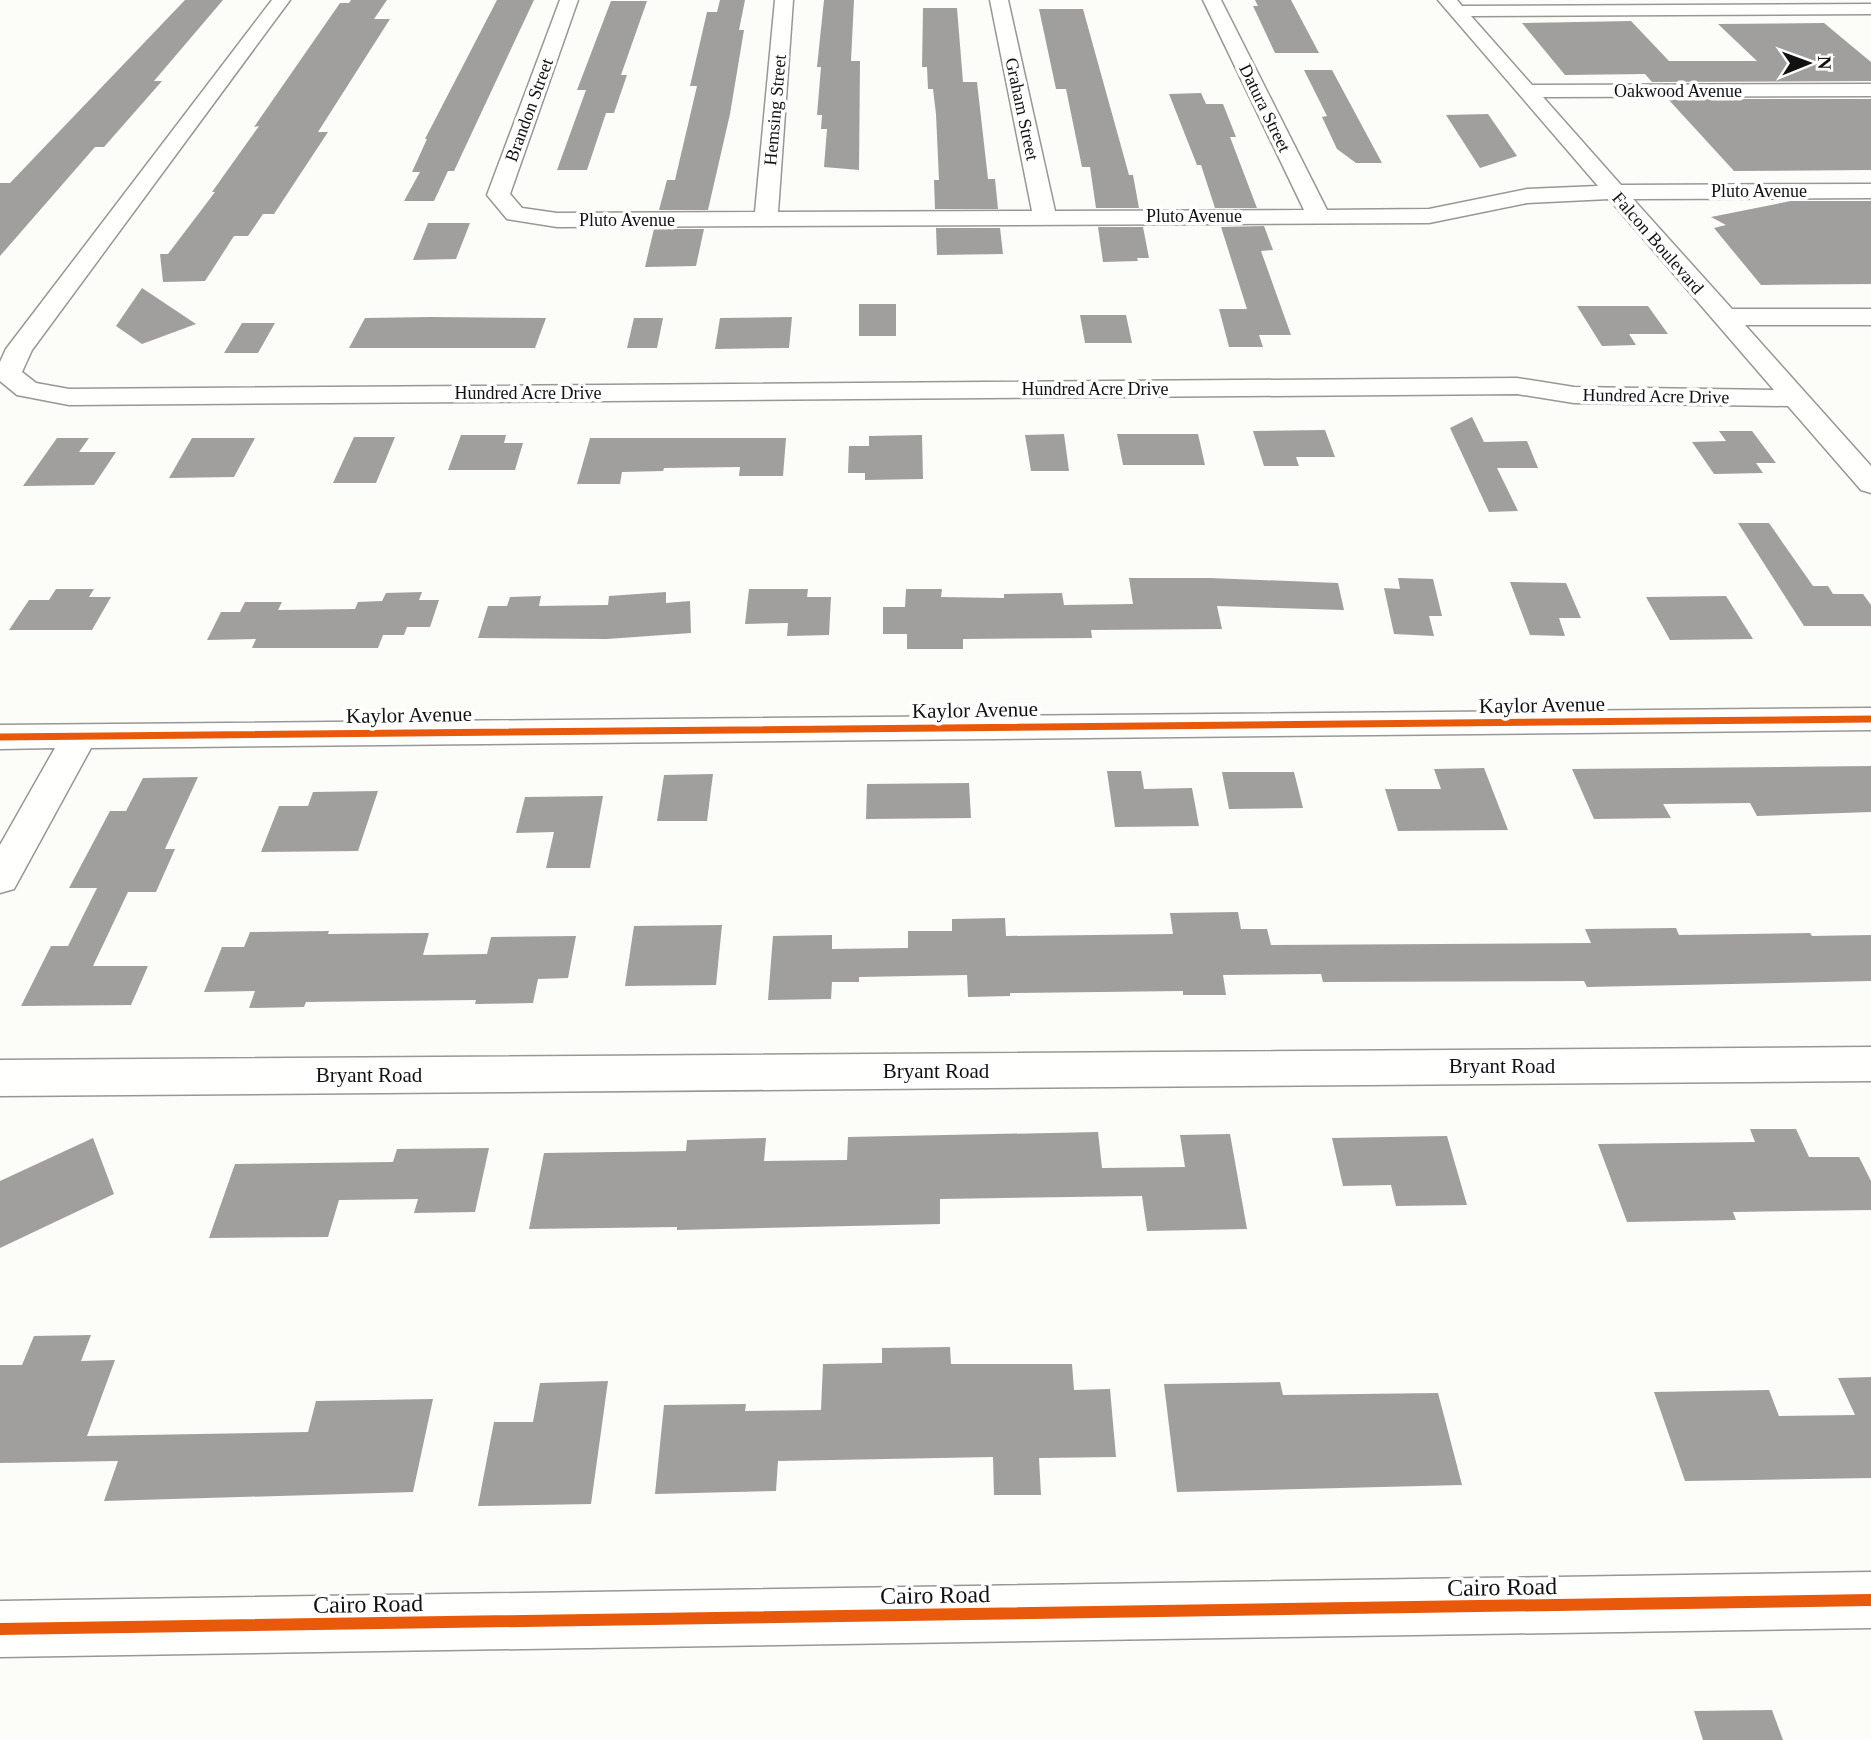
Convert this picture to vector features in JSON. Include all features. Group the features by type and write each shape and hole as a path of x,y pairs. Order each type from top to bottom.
{"street":[{"name":"Hundred Acre Drive","path":"281,0 19,349 4,374 27,389 69,397 1517,386 1574,395 1795,398"},
{"name":"Brandon Street","path":"515,214 498,195 569,0"},
{"name":"Hemsing Street","path":"766,219 784,0"},
{"name":"Graham Street","path":"999,0 1045,217"},
{"name":"Datura Street","path":"1212,0 1318,215"},
{"path":"1452,6 1871,9"},
{"name":"Falcon Boulevard","path":"1452,6 1871,484"},
{"name":"Oakwood Avenue","path":"1528,91 1871,90"},
{"name":"Pluto Avenue","path":"515,214 557,220 1429,216 1527,196 1614,192 1871,191"},
{"path":"1724,317 1871,317"},
{"name":"Hundred Acre Drive","path":"1517,386 1562,377 1774,375"},
{"name":"Kaylor Avenue","path":"0,737 1871,719"},
{"path":"0,879 80,736"},
{"name":"Bryant Road","path":"0,1078 1871,1063"},
{"name":"Cairo Road","path":"0,1629 1871,1600"}],"building":[{"path":"185,0 223,0 154,81 162,81 104,147 95,147 0,256 0,183 10,183"},
{"path":"351,0 387,0 374,19 390,19 318,132 328,132 274,214 263,214 248,236 234,236 205,281 163,282 160,254 168,254 215,192 212,192 259,126 254,127 340,3 349,3"},
{"path":"497,0 534,0 454,171 448,171 434,201 404,201 420,172 412,172 425,139"},
{"path":"720,0 745,0 739,30 744,30 730,114 708,210 659,210 667,180 675,180 697,86 690,86 707,12 717,12"},
{"path":"824,0 854,0 851,61 860,61 859,170 824,167 827,129 821,129 822,115 817,115 821,67 817,67"},
{"path":"1255,0 1291,0 1319,53 1275,53 1253,6 1258,6"},
{"path":"611,1 647,1 621,75 627,75 614,113 606,113 587,170 557,170 586,90 577,90"},
{"path":"923,8 957,8 963,82 977,82 988,179 995,179 998,209 935,209 934,180 939,180 936,114 933,89 928,89 927,67 922,67"},
{"path":"1039,9 1083,9 1129,175 1133,175 1139,208 1096,208 1090,167 1082,167 1066,89 1056,89"},
{"path":"1631,21 1669,61 1757,61 1718,24 1824,23 1871,62 1871,81 1652,82 1645,74 1565,75 1522,23"},
{"path":"1304,70 1332,70 1382,163 1356,163 1337,149 1322,117 1327,116"},
{"path":"1201,93 1206,104 1223,104 1236,137 1230,137 1257,208 1215,208 1201,165 1197,165 1169,94"},
{"path":"1668,99 1871,99 1871,170 1734,171"},
{"path":"1488,114 1517,156 1480,168 1446,115"},
{"path":"1791,201 1871,201 1871,284 1761,285 1714,228 1726,225 1711,217"},
{"path":"428,223 470,223 456,259 413,260"},
{"path":"1264,226 1273,250 1261,251 1291,335 1259,335 1263,347 1229,347 1219,309 1247,309 1221,227"},
{"path":"1098,227 1143,227 1149,258 1103,262"},
{"path":"936,228 1000,228 1003,254 937,255"},
{"path":"654,229 704,229 696,266 645,267"},
{"path":"142,288 196,324 142,344 116,326"},
{"path":"859,304 896,304 896,336 859,336"},
{"path":"1577,306 1648,306 1668,334 1629,334 1636,345 1602,346"},
{"path":"1080,315 1126,315 1132,343 1085,343"},
{"path":"792,317 789,348 715,349 720,318"},
{"path":"365,318 546,318 535,348 349,348"},
{"path":"634,318 663,318 657,348 627,348"},
{"path":"242,323 275,323 258,353 224,353"},
{"path":"1472,417 1484,442 1527,441 1538,468 1497,468 1518,511 1489,512 1450,428"},
{"path":"1325,430 1335,457 1296,457 1299,466 1264,466 1253,431"},
{"path":"1719,431 1752,431 1776,463 1756,463 1763,473 1714,474 1692,442 1726,441"},
{"path":"1064,434 1069,471 1031,471 1025,435"},
{"path":"1117,434 1198,434 1205,465 1123,465"},
{"path":"461,435 506,435 504,443 523,443 515,470 448,470"},
{"path":"922,435 923,479 865,480 865,473 848,473 849,446 869,446 869,436"},
{"path":"354,437 395,437 376,483 333,483"},
{"path":"57,438 89,438 79,452 116,452 94,485 23,486"},
{"path":"192,438 255,438 234,477 169,478"},
{"path":"590,438 786,438 783,476 739,476 740,467 664,468 663,471 622,472 620,484 577,484"},
{"path":"1738,523 1769,523 1813,586 1828,586 1833,594 1863,594 1871,605 1871,626 1804,626"},
{"path":"1129,578 1338,583 1344,610 1217,606 1222,629 1091,630 1092,638 963,639 963,649 907,649 907,634 883,634 883,607 905,607 906,589 942,589 941,597 1004,598 1004,594 1062,593 1064,605 1133,604"},
{"path":"1398,578 1433,579 1442,616 1429,616 1434,636 1394,634 1384,588 1400,589"},
{"path":"1510,582 1566,583 1581,618 1559,618 1565,636 1530,635"},
{"path":"56,589 94,589 89,597 111,597 92,630 9,630 29,600 49,600"},
{"path":"749,589 808,589 807,597 831,597 829,635 787,636 788,623 745,624"},
{"path":"422,592 419,600 439,600 430,627 407,627 404,635 383,635 378,648 252,648 256,639 207,640 221,612 240,612 245,602 282,602 278,610 355,609 358,602 382,601 386,593"},
{"path":"666,592 666,603 690,601 691,633 607,639 478,638 488,606 507,606 510,597 541,596 539,606 608,605 609,596"},
{"path":"1726,596 1753,639 1670,640 1646,597"},
{"path":"1871,766 1871,812 1757,816 1750,803 1663,804 1671,818 1594,819 1572,769"},
{"path":"1484,768 1508,830 1398,831 1385,789 1441,789 1434,769"},
{"path":"1107,771 1141,771 1144,789 1192,788 1199,826 1115,827"},
{"path":"1222,772 1294,772 1303,808 1229,809"},
{"path":"713,774 707,821 657,821 664,775"},
{"path":"198,777 165,849 175,849 156,892 128,892 93,966 148,966 131,1005 21,1006 51,946 68,946 97,888 69,888 110,811 126,811 143,778"},
{"path":"969,783 971,818 866,819 867,784"},
{"path":"378,791 358,851 261,852 279,806 308,806 313,792"},
{"path":"603,796 590,868 546,868 554,832 516,833 525,797"},
{"path":"1238,912 1241,929 1267,929 1271,945 1591,943 1585,929 1676,928 1679,935 1871,935 1871,981 1587,987 1584,981 1323,982 1321,974 1223,975 1226,995 1183,995 1183,991 1010,993 1010,996 968,997 967,975 859,977 859,982 832,982 831,999 768,1000 773,936 832,935 832,949 908,948 908,931 952,931 952,919 1005,918 1006,936 1173,934 1170,913"},
{"path":"722,925 716,985 625,986 634,926"},
{"path":"329,931 328,934 429,933 423,955 487,954 491,937 576,936 568,978 538,979 533,1003 475,1004 476,1000 306,1002 304,1007 249,1008 255,991 204,992 222,947 244,947 250,932"},
{"path":"1750,1129 1796,1129 1809,1157 1859,1157 1871,1181 1871,1210 1733,1212 1736,1220 1627,1222 1598,1144 1755,1142"},
{"path":"1098,1132 1102,1168 1185,1167 1180,1135 1230,1134 1247,1229 1147,1231 1142,1196 940,1199 940,1224 677,1230 677,1227 529,1229 544,1153 686,1151 687,1140 766,1138 764,1161 847,1160 848,1137"},
{"path":"1447,1136 1467,1205 1396,1206 1391,1185 1343,1186 1332,1138"},
{"path":"93,1138 114,1194 0,1248 0,1181"},
{"path":"489,1148 475,1212 414,1213 418,1199 339,1200 328,1237 209,1238 235,1164 393,1162 397,1149"},
{"path":"91,1335 81,1361 115,1360 87,1436 308,1432 316,1401 433,1399 413,1492 104,1501 118,1461 0,1463 0,1365 22,1365 34,1336"},
{"path":"950,1347 951,1364 1072,1364 1074,1390 1110,1389 1116,1457 1039,1458 1041,1495 994,1495 993,1457 778,1461 776,1491 655,1494 664,1405 746,1404 745,1411 821,1410 823,1364 882,1363 882,1348"},
{"path":"1871,1377 1871,1478 1685,1481 1654,1392 1769,1390 1779,1416 1855,1415 1838,1378"},
{"path":"608,1381 591,1504 478,1506 494,1422 533,1422 540,1383"},
{"path":"1280,1382 1283,1395 1438,1393 1462,1485 1177,1492 1164,1384"},
{"path":"1772,1710 1783,1740 1703,1740 1694,1711"}],"cycle path":[{"path":"0,737 1871,719"},
{"path":"0,1629 1871,1600"}]}
